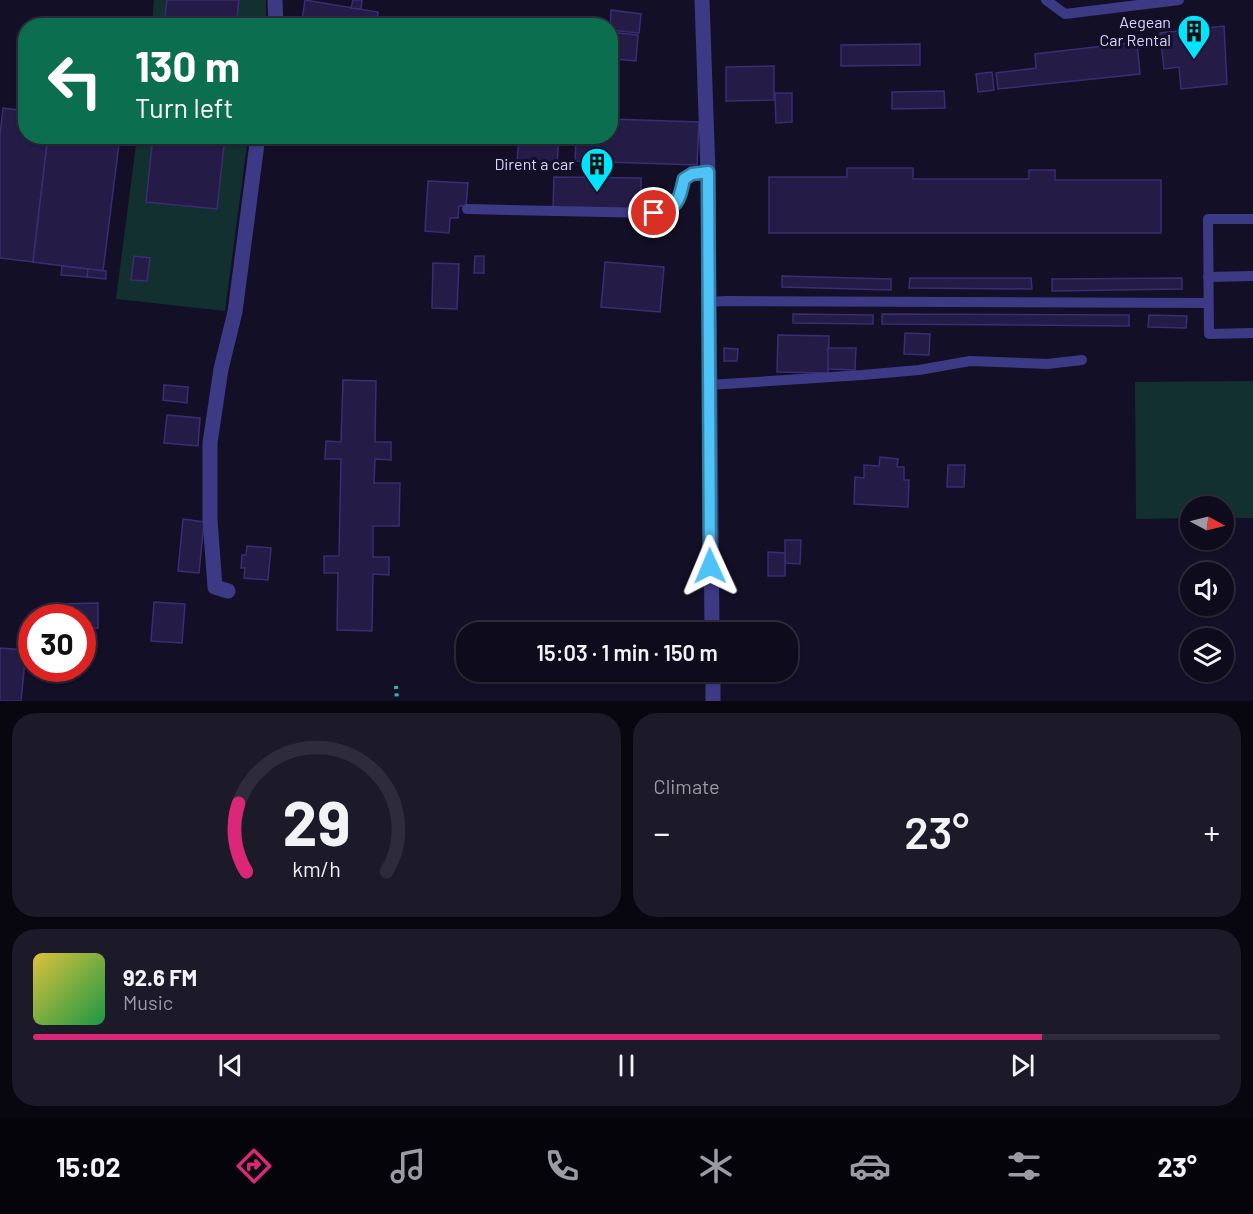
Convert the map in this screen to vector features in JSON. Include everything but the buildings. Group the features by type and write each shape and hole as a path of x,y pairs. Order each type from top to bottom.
{"street":[{"path":"276,0 276,18"},
{"path":"702,0 708,172 712,622"},
{"path":"228,591 215,587 210,520 210,443 221,369 236,312 257,144"},
{"path":"712,682 713,701"}],"lane":[{"path":"1046,0 1065,14 1179,0"},
{"path":"467,209 654,213 672,208 679,201 684,179 692,174 708,172"},
{"path":"1253,219 1208,219 1209,334 1253,333"},
{"path":"1208,277 1253,276"},
{"path":"708,302 1208,303"},
{"path":"709,385 919,370 970,362 1047,364 1082,360"}],"path":[{"path":"396,686 397,701"}],"green space":[{"path":"154,0 266,0 266,18 153,18"},
{"path":"136,144 247,144 225,311 116,299"},
{"path":"1253,381 1253,518 1234,518 1234,496 1180,496 1180,518 1136,519 1135,382"}],"place":[{"name":"Aegean Car Rental","path":"1194,60"},
{"name":"Dirent a car","path":"597,193"}],"route":[{"path":"654,213 672,208 679,201 684,179 692,174 708,172 710,566"}]}
